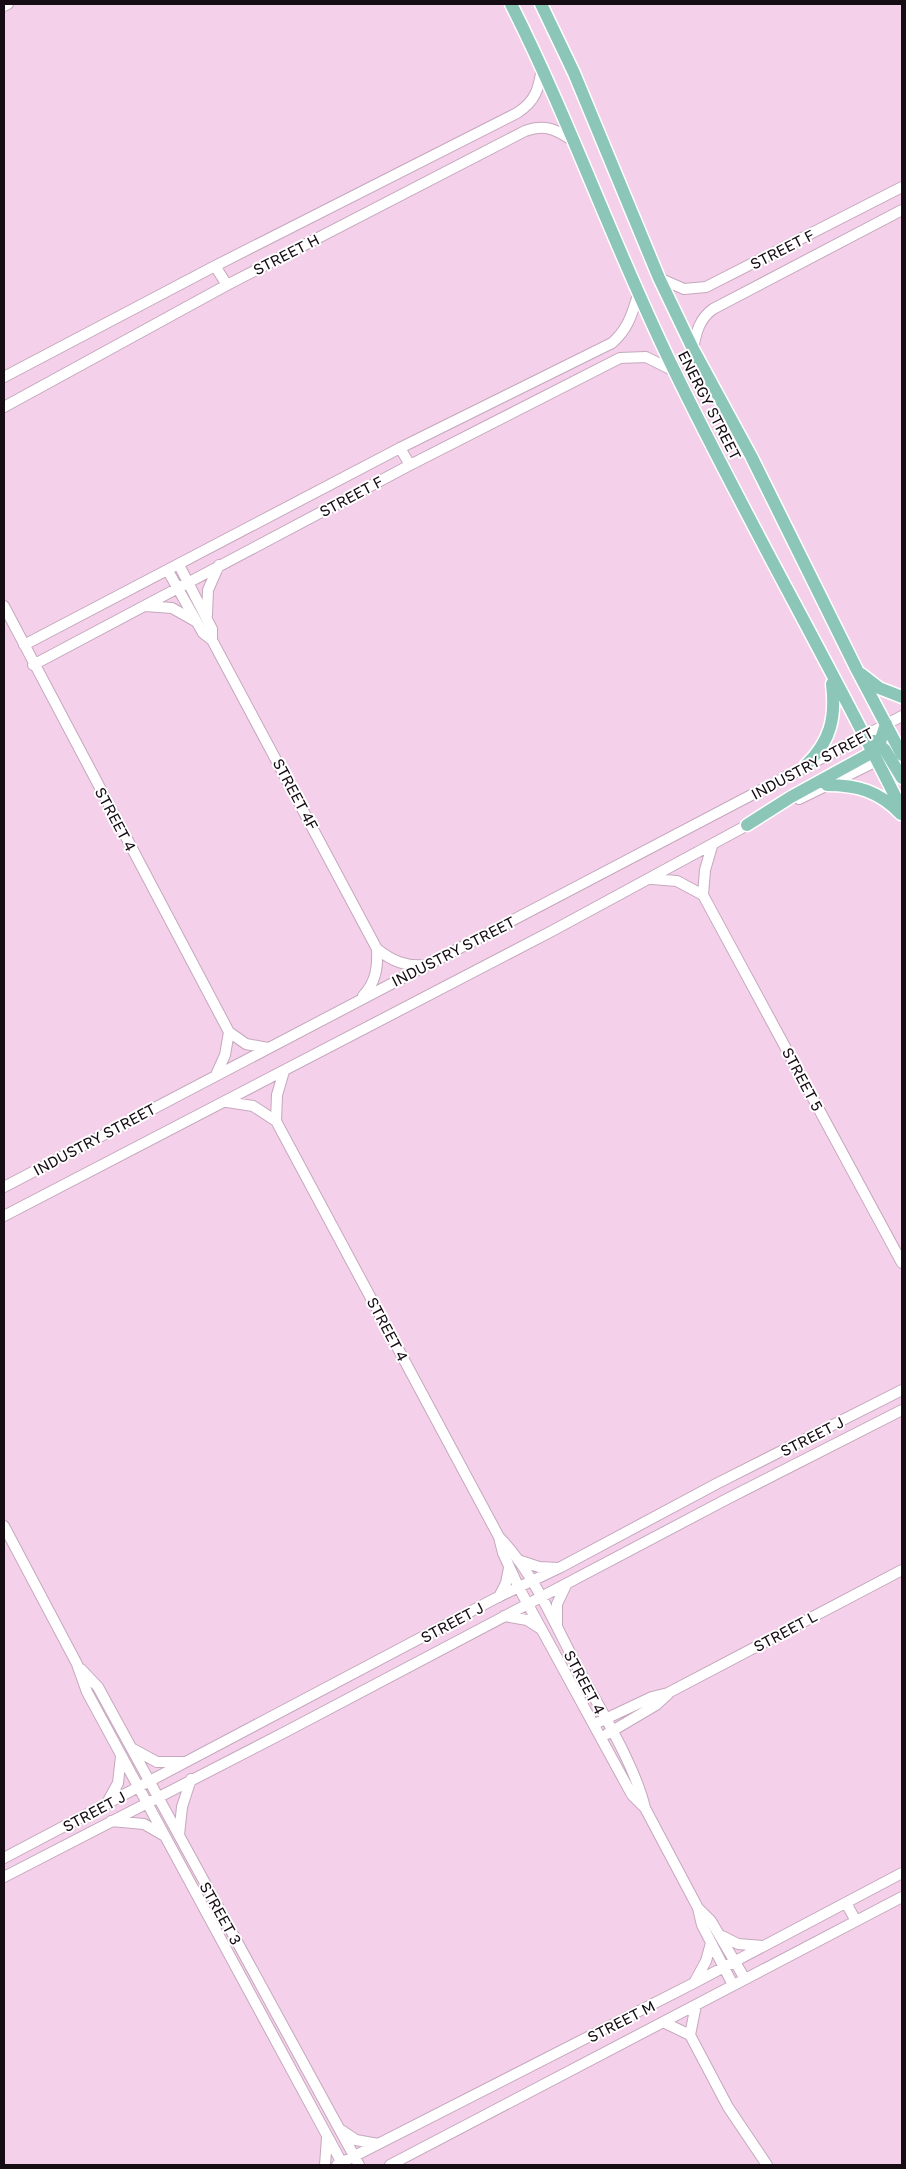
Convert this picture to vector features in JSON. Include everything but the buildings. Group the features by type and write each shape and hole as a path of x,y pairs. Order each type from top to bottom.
{"main road":[{"name":"ENERGY STREET","path":"511,4 542,66 638,294 674,371 832,676 886,743"},
{"name":"ENERGY STREET","path":"541,4 574,73 659,278 693,349 751,456 857,670 886,743 902,810"},
{"path":"806,629 831,662 886,743 902,778"},
{"path":"857,670 879,688 902,697"},
{"path":"806,765 821,749 831,729 834,715 832,676"},
{"path":"747,825 790,797 886,743"},
{"path":"827,785 859,787 873,792 888,801 902,816"}],"street":[{"path":"4,6 8,4"},
{"name":"STREET H","path":"4,377 215,266 517,113 529,105 536,94 542,66"},
{"name":"STREET H","path":"4,407 227,285 525,131 537,127 549,127 573,141"},
{"name":"STREET F","path":"659,278 684,289 706,287 902,187"},
{"name":"STREET F","path":"693,349 699,325 704,315 713,309 902,210"},
{"path":"215,266 227,285"},
{"name":"STREET F","path":"24,645 400,448 612,342 622,334 629,324 638,294"},
{"name":"STREET F","path":"33,665 219,565 620,358 646,357 674,371"},
{"path":"400,448 410,466"},
{"name":"STREET 4F","path":"178,565 188,582 203,621 203,633 212,640 377,949 388,958 401,964 416,966 430,964"},
{"path":"142,606 157,605 172,608 203,621 208,590 219,565"},
{"name":"STREET 4F","path":"168,571 177,588 203,621"},
{"name":"STREET 4","path":"4,606 33,665 229,1032"},
{"name":"INDUSTRY STREET","path":"4,1216 226,1102 712,846 747,825 827,785 886,743 902,716"},
{"name":"INDUSTRY STREET","path":"4,1187 806,765 886,743"},
{"path":"648,879 677,881 703,895 704,870 712,846"},
{"name":"STREET 5","path":"703,895 902,1264"},
{"path":"359,999 369,989 375,976 378,963 377,949"},
{"path":"216,1075 224,1055 229,1032 246,1044 268,1048"},
{"name":"STREET 4","path":"284,1071 276,1095 276,1121 499,1537 509,1568 519,1588 632,1794 645,1808"},
{"name":"STREET 4","path":"226,1102 253,1106 276,1121"},
{"name":"STREET J","path":"4,1858 498,1597 561,1567 718,1483 902,1390"},
{"name":"STREET J","path":"4,1877 727,1499 902,1410"},
{"path":"828,1428 837,1444"},
{"path":"718,1483 727,1499"},
{"name":"STREET 3","path":"4,1526 77,1664 88,1692 121,1755 341,2164"},
{"name":"STREET 4","path":"499,1537 518,1560 540,1597 612,1732 641,1791 645,1808 698,1908 702,1925 733,1985"},
{"path":"518,1560 539,1567 561,1567"},
{"path":"498,1597 506,1584 509,1568"},
{"name":"STREET L","path":"594,1724 652,1697 668,1693 902,1570"},
{"path":"557,1629 557,1604 566,1584"},
{"path":"503,1616 527,1620 544,1632"},
{"name":"STREET 3","path":"77,1664 98,1686 356,2161"},
{"name":"STREET L","path":"601,1737 656,1706 668,1693"},
{"path":"131,1747 157,1762 188,1761"},
{"path":"105,1805 118,1783 121,1755"},
{"path":"179,1836 182,1807 191,1779"},
{"path":"109,1821 144,1824 166,1837"},
{"name":"STREET M","path":"341,2164 356,2161 378,2144 766,1946 902,1873"},
{"name":"STREET M","path":"390,2165 902,1897"},
{"path":"846,1903 856,1921"},
{"name":"STREET 4","path":"698,1908 712,1921 745,1979"},
{"path":"721,1935 747,1946 766,1946"},
{"path":"692,1984 703,1969 711,1943"},
{"path":"690,2035 696,2005"},
{"path":"663,2022 690,2035 728,2107 767,2165"},
{"path":"337,2126 356,2140 378,2144"},
{"path":"325,2165 327,2137"}],"shaded area":[{"path":"4,4 902,4 902,2165 4,2165"}]}
